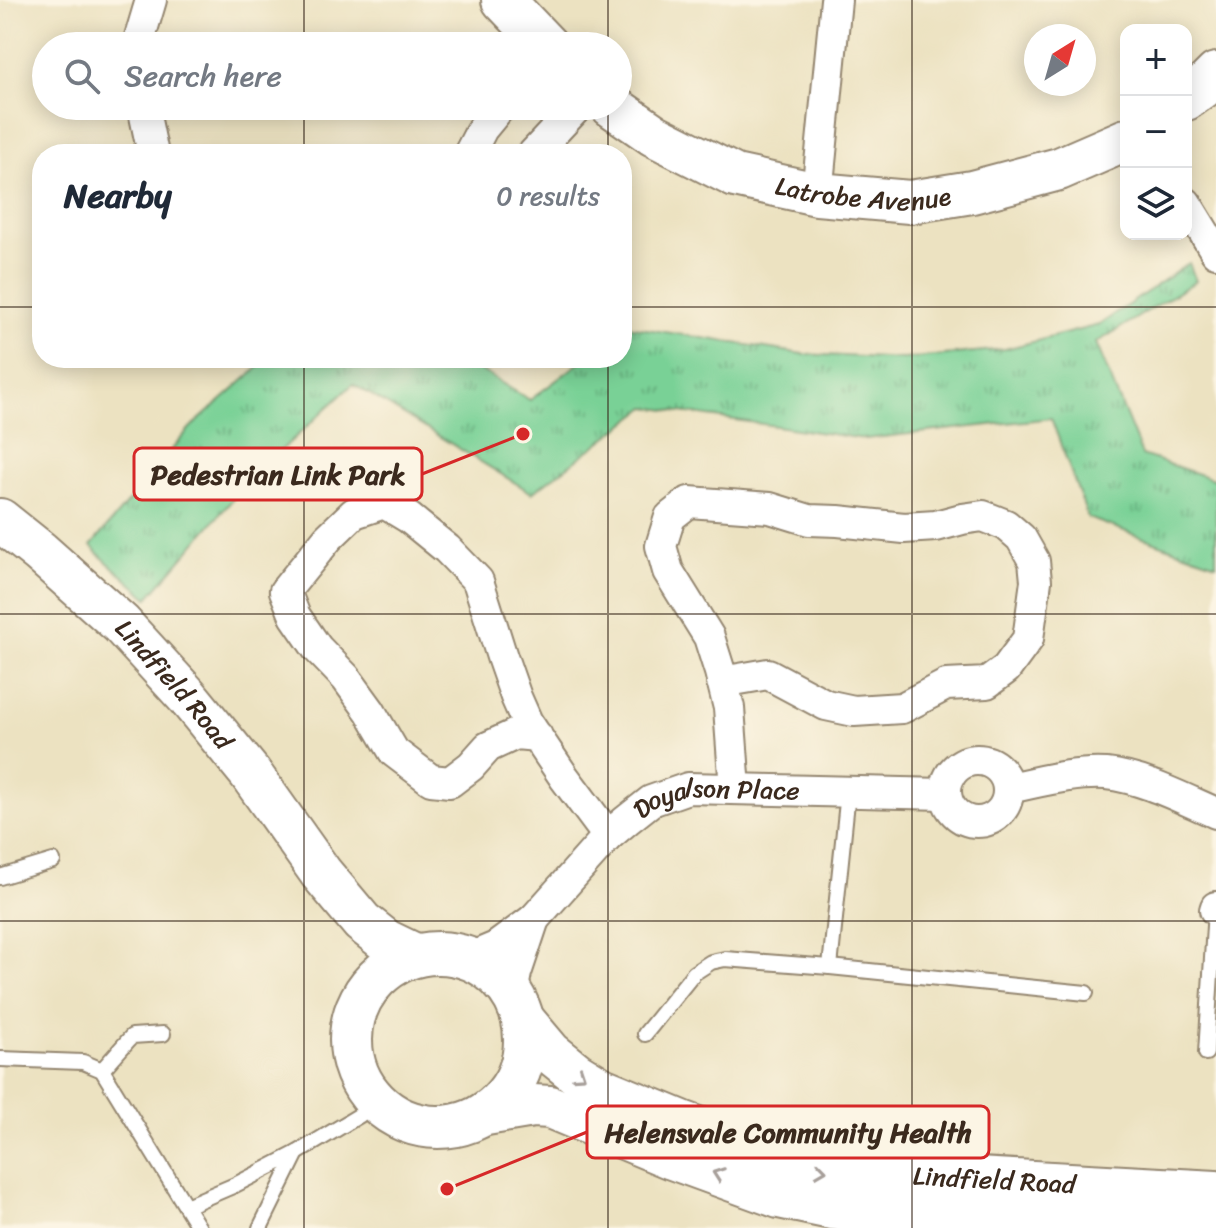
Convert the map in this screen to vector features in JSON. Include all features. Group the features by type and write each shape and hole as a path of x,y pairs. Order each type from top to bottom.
{"street":[{"path":"141,32 151,0"},
{"path":"503,0 534,32"},
{"path":"817,194 836,0"},
{"path":"1190,96 1216,74"},
{"path":"146,120 151,144"},
{"path":"474,144 489,120"},
{"path":"542,144 565,120"},
{"name":"Latrobe Avenue","path":"632,120 654,135 735,176 817,194 910,202 972,192 1059,169 1120,143"},
{"path":"1192,213 1216,252"},
{"path":"722,682 768,674 826,705 854,711 902,708 946,685 987,683 1006,669 1028,639 1036,581 1034,561 1021,538 1006,525 983,516 936,526 904,528 809,520 770,508 689,502 670,517 661,546 668,571 709,637 729,708 735,789"},
{"path":"537,736 516,734 488,747 471,766 450,782 431,780 394,752 346,678 317,648 295,616 285,591 328,538 354,513 384,503 409,518 447,549 478,581 527,722 537,736 564,777 608,836"},
{"name":"Lindfield Road","path":"0,520 121,624 250,773 321,873 362,922 386,941 415,955"},
{"path":"969,760 991,763 1000,770 1008,788 1007,798 997,815 978,822 966,821 956,815 945,794 951,773 969,760"},
{"path":"1008,788 1078,775 1105,774 1137,780 1216,813"},
{"name":"Doyalson Place","path":"470,958 496,947 534,919 608,836 651,801 688,788 945,794"},
{"name":"Lindfield Road","path":"321,873 351,942 358,971 359,1001"},
{"name":"Doyalson Place","path":"518,1007 516,973 534,919"},
{"path":"443,952 470,958 494,972 518,1007 526,1048 519,1074 506,1096 486,1114 463,1124 438,1128 414,1124 391,1114 372,1098 358,1076 351,1051 351,1025 359,1001 373,980 393,964 415,955 443,952"},
{"name":"Lindfield Road","path":"518,1007 551,1053 602,1089 814,1170 1142,1213 1216,1227"},
{"name":"Lindfield Road","path":"486,1114 533,1106 550,1107 672,1158 779,1197 876,1214 1142,1213 1216,1192"}],"lane":[{"path":"830,967 848,792"},
{"path":"0,877 53,861"},
{"path":"1206,1053 1216,909"},
{"path":"645,1034 694,973 711,962 725,959 1086,993"},
{"path":"102,1070 132,1036 163,1034"},
{"path":"0,1059 83,1062 102,1070 199,1228"},
{"path":"186,1206 297,1153 360,1115 372,1098"},
{"path":"260,1228 297,1153"}],"green space":[{"path":"1189,263 1196,281 1096,343 1142,455 1216,480 1216,564 1088,518 1051,418 865,439 647,407 532,493 353,384 251,478 148,598 91,546 190,428 258,368 477,368 530,400 573,368 632,368 632,327 803,354 904,359 1005,349 1099,325"}],"place":[{"name":"Pedestrian Link Park","path":"523,434"},
{"name":"Helensvale Community Health","path":"447,1189"}]}
